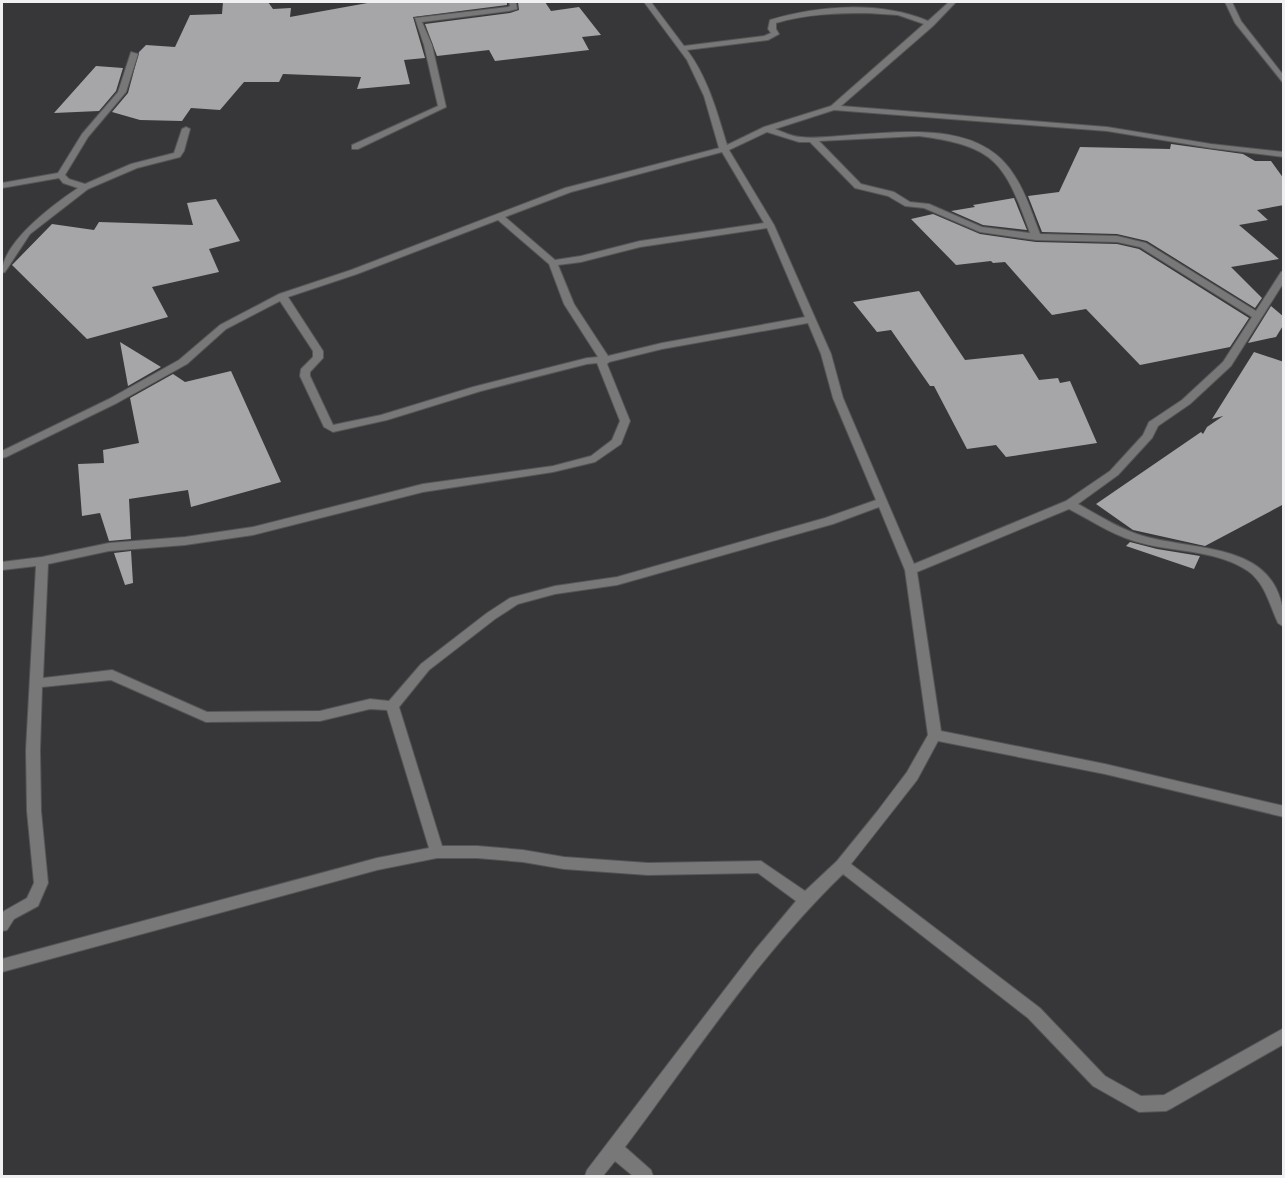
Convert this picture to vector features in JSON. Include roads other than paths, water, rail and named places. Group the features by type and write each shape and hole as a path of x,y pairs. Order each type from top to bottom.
{"street":[{"path":"355,147 441,107 428,45 418,20 509,9 514,7 513,2"},
{"path":"593,1176 760,955 806,900 843,866 912,776 935,735 911,570 880,502 838,398 826,354 812,319 770,225 724,149 708,96 684,48 648,2"},
{"path":"834,108 953,2"},
{"path":"1229,2 1238,21 1284,82"},
{"path":"684,48 765,38 775,34 772,29 773,22 782,18 828,13 889,12 930,24"},
{"path":"2,185 61,175 85,136 122,92 134,54"},
{"path":"2,455 123,396 183,362 223,327 282,296 589,183 724,149 767,129 834,108 1107,129 1284,155"},
{"path":"2,270 27,232 85,187 134,166 177,155 186,129"},
{"path":"767,129 800,140 919,134 959,140 981,148 998,157 1019,188 1036,237"},
{"path":"813,140 858,186 891,194 908,204 926,206 980,229 1036,237 1117,239 1143,245 1258,316"},
{"path":"61,175 66,181 85,187"},
{"path":"500,217 553,263 570,304 605,360"},
{"path":"553,263 581,260 640,244 770,225"},
{"path":"911,570 1070,504 1114,473 1148,436 1153,424 1185,402 1227,364 1284,274"},
{"path":"282,296 318,351 318,358 305,371 305,376 329,427 333,429 383,418 477,388 586,361 605,360 662,346 812,319"},
{"path":"2,566 42,561 109,547 186,541 253,531 423,488 553,470 595,459 617,442 625,422 602,364 605,360"},
{"path":"392,706 425,667 514,601 555,590 617,581 829,521 880,502"},
{"path":"1070,504 1114,529 1144,540 1171,543 1247,565 1261,576 1284,623"},
{"path":"2,925 9,915 33,902 41,883 34,811 33,760 42,561"},
{"path":"38,683 112,675 206,717 320,717 370,704 392,706"},
{"path":"392,706 437,852"},
{"path":"935,735 1105,768 1284,812"},
{"path":"2,966 377,864 437,852 477,852 524,856 564,863 648,869 761,867 806,900"},
{"path":"843,866 1034,1012 1099,1081 1139,1104 1166,1103 1284,1035"},
{"path":"614,1149 645,1176"}]}
